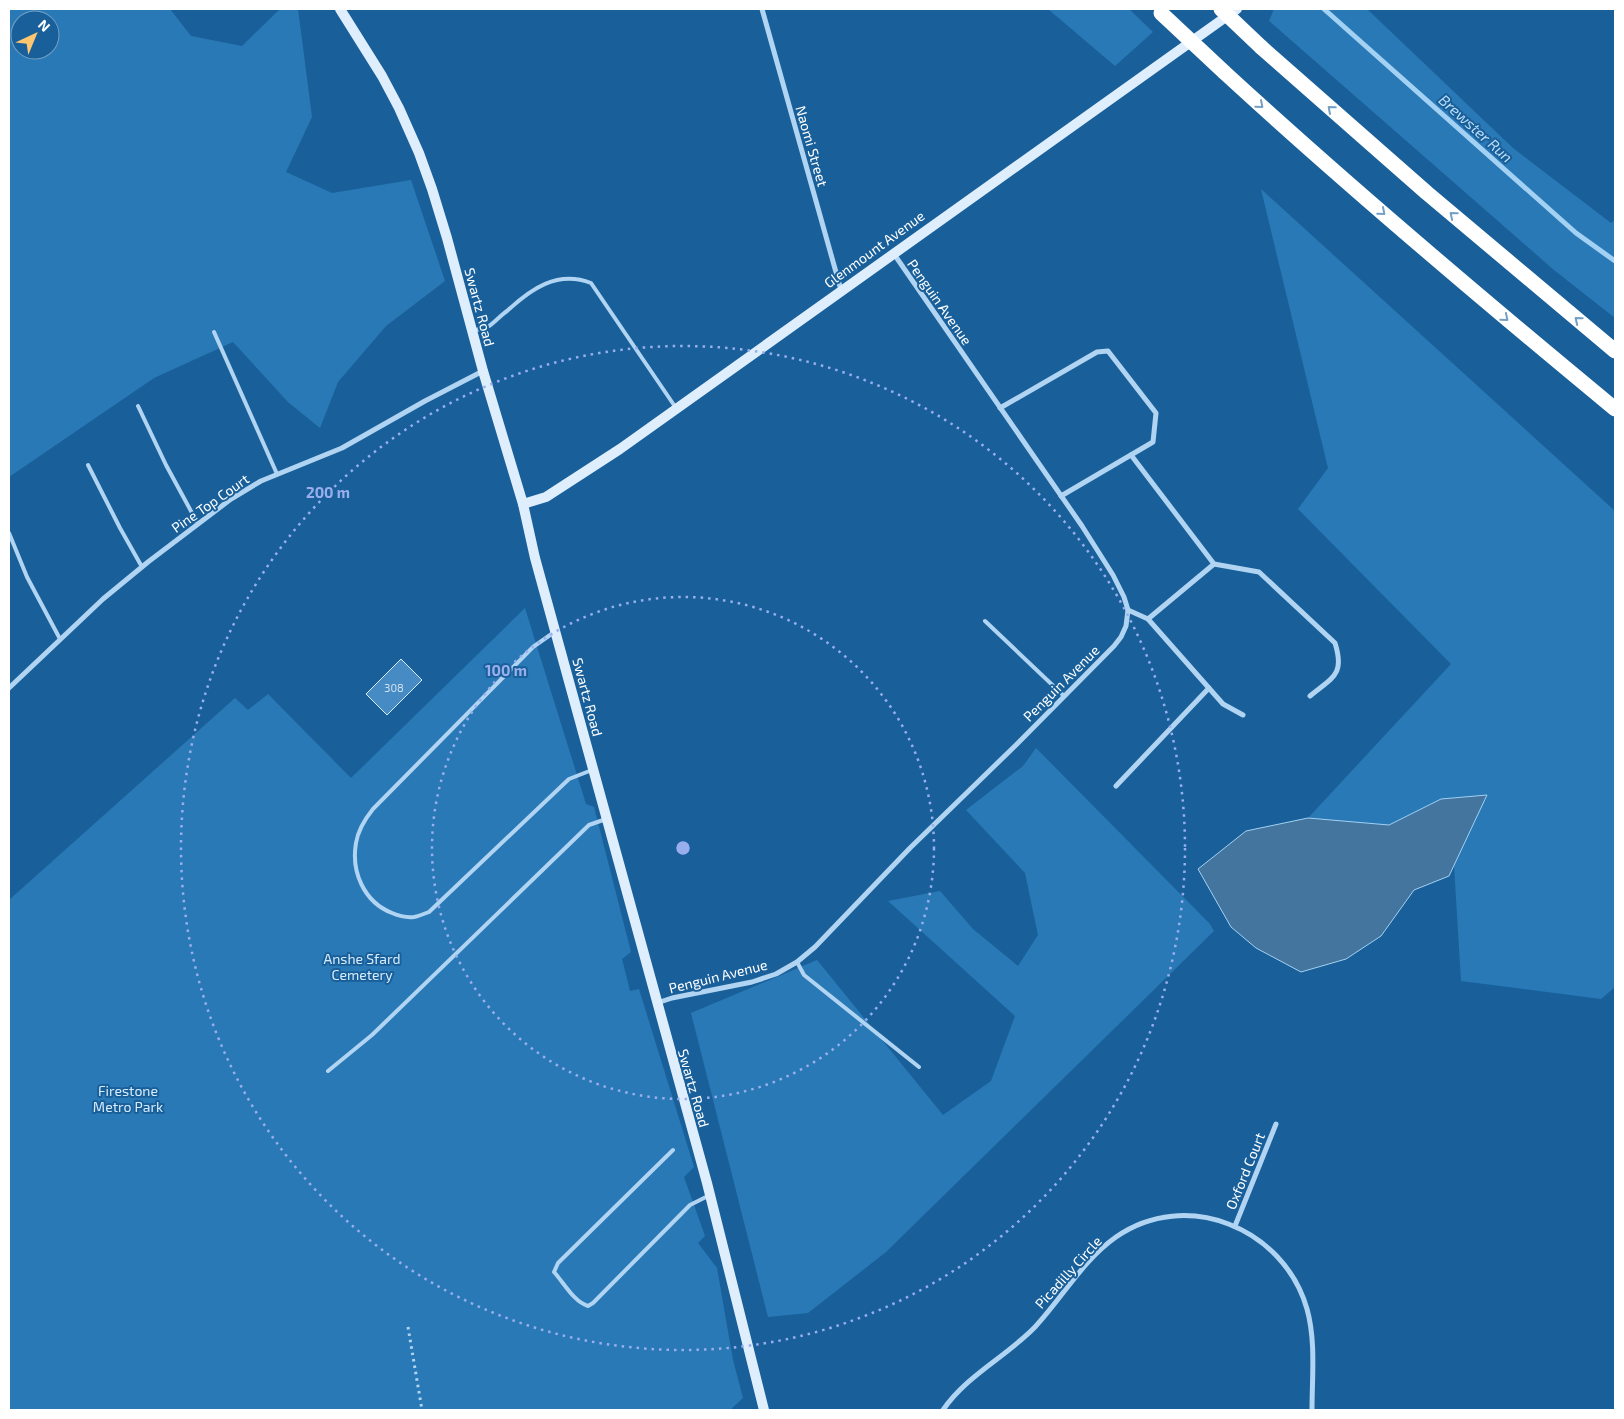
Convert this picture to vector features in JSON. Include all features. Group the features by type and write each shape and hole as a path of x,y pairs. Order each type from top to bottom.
{"highway":[{"path":"1221,9 1427,193 1615,351"},
{"path":"1159,11 1224,72 1400,228 1615,409"}],"street":[{"name":"Swartz Road","path":"340,9 382,76 399,108 419,153 444,226 483,371 523,504 555,632 710,1195 764,1410"},
{"name":"Naomi Street","path":"762,9 841,290"},
{"name":"Glenmount Avenue","path":"523,504 546,497 581,475 1237,9"},
{"name":"Penguin Avenue","path":"657,1003 672,998 752,982 776,974 797,962 1064,696 1121,637 1126,626 1128,610 1114,576 1061,496 893,254"},
{"path":"1000,408 1097,352 1108,351 1156,413 1153,442 1061,496"},
{"name":"Pine Top Court","path":"9,688 103,599 231,499 261,481 342,448 483,371"},
{"path":"1131,455 1214,564 1260,572 1335,644 1340,659 1336,675 1310,696"},
{"path":"1148,620 1214,564"},
{"path":"1128,610 1148,620 1222,704 1243,715"},
{"path":"1116,786 1209,688"},
{"name":"Oxford Court","path":"1235,1226 1276,1124"},
{"name":"Picadilly Circle","path":"943,1410 968,1380 1035,1327 1093,1258 1116,1237 1131,1228 1150,1221 1168,1217 1187,1216 1205,1217 1235,1226 1250,1233 1275,1254 1291,1274 1302,1294 1310,1322 1312,1340 1312,1410"}],"lane":[{"path":"472,332 489,326 526,293 542,285 565,278 580,279 591,284 676,408"},
{"path":"214,332 277,474"},
{"path":"138,406 166,465 198,524"},
{"path":"88,465 142,567"},
{"path":"9,533 28,577 60,640"},
{"path":"985,621 1064,696"},
{"path":"555,632 533,647 373,809 363,822 356,842 355,861 366,894 383,909 402,917 415,917 429,912 569,779 593,770"},
{"path":"328,1071 372,1036 589,826 606,819"},
{"path":"797,962 804,975 919,1067"},
{"path":"673,1150 558,1263 554,1272 575,1298 588,1306 593,1303 690,1205 710,1195"}],"path":[{"path":"408,1327 422,1410"}],"green space":[{"path":"9,9 170,9 191,36 242,46 280,9 298,9 312,117 286,172 332,193 411,180 445,281 386,326 338,382 320,428 288,402 233,342 154,378 9,477"},
{"path":"1048,9 1129,9 1153,32 1115,66"},
{"path":"1274,9 1367,9 1513,148 1611,223 1615,220 1615,318 1554,270 1269,21"},
{"path":"1261,189 1615,511 1615,987 1601,999 1461,981 1454,865 1486,795 1441,799 1389,825 1308,818 1451,664 1298,509 1328,468"},
{"path":"525,608 586,804 594,807 631,952 622,959 630,991 639,989 694,1167 684,1177 705,1236 698,1243 717,1268 733,1360 743,1398 730,1410 9,1410 9,900 235,698 248,710 268,694 351,778"},
{"path":"1036,748 1210,924 1214,931 886,1252 808,1313 768,1317 691,1013 817,960 943,1115 991,1081 1015,1016 888,901 940,891 973,929 1018,966 1038,935 1025,873 966,810 1023,766"}],"shaded area":[{"path":"1487,795 1449,876 1414,890 1381,936 1346,959 1301,972 1256,948 1231,927 1198,869 1246,831 1308,818 1389,825 1441,799"}],"building":[{"path":"401,659 422,680 387,715 366,694"}],"waterway":[{"name":"Brewster Run","path":"1324,9 1576,233 1615,261"}],"park label":[{"name":"Anshe Sfard Cemetery","path":"362,966"},
{"name":"Firestone Metro Park","path":"128,1098"}]}
